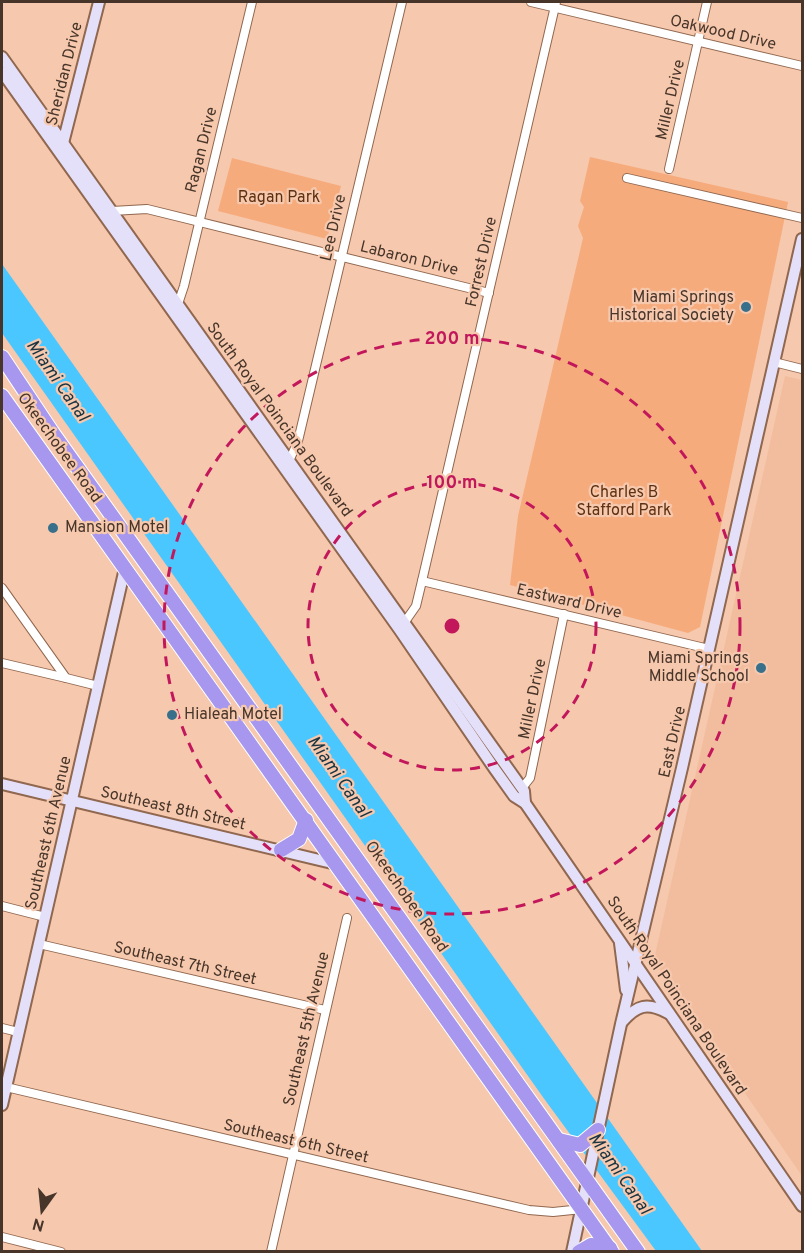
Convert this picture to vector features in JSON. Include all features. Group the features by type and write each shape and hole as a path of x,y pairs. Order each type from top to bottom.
{"highway":[{"name":"Okeechobee Road","path":"2,357 52,432 638,1251"},
{"name":"Okeechobee Road","path":"2,394 611,1250"},
{"path":"281,850 299,839 306,820"},
{"path":"337,864 353,870 380,889"},
{"path":"558,1140 574,1146 584,1143 598,1130"},
{"path":"579,1251 591,1245 611,1250"}],"street":[{"name":"Sheridan Drive","path":"61,148 99,2"},
{"name":"Ragan Drive","path":"178,304 252,2"},
{"name":"Lee Drive","path":"290,459 298,441 402,2"},
{"name":"Oakwood Drive","path":"531,2 555,4 698,42 802,66"},
{"name":"Miller Drive","path":"669,169 707,2"},
{"name":"Forrest Drive","path":"402,625 416,606 555,4"},
{"name":"South Royal Poinciana Boulevard","path":"2,57 61,148 92,202 522,788 525,803"},
{"name":"South Royal Poinciana Boulevard","path":"2,72 112,211 290,459 514,796 525,803 802,1206"},
{"path":"627,178 802,218"},
{"name":"Labaron Drive","path":"112,211 147,209 489,293"},
{"name":"East Drive","path":"572,1251 621,1024 802,239"},
{"path":"774,362 802,369"},
{"name":"Southeast 6th Avenue","path":"2,1105 125,568"},
{"name":"Eastward Drive","path":"422,581 709,649"},
{"path":"2,588 66,678"},
{"name":"Miller Drive","path":"522,788 530,778 564,614"},
{"path":"2,663 98,686"},
{"name":"Southeast 8th Street","path":"2,784 337,864"},
{"path":"2,906 45,917"},
{"name":"Southeast 5th Avenue","path":"271,1251 347,918"},
{"path":"618,938 627,999"},
{"name":"Southeast 7th Street","path":"39,944 325,1010"},
{"path":"621,1024 634,1009 646,1005 671,1014"},
{"path":"2,1028 18,1032"},
{"name":"Southeast 6th Street","path":"6,1087 529,1210 553,1212 582,1209"},
{"path":"2,1238 61,1251"}],"shaded area":[{"name":"Miami Springs Middle School","path":"785,376 802,380 802,1176 658,967 655,955"}],"green space":[{"name":"Charles B Stafford Park","path":"590,157 788,202 700,627 688,633 510,585 518,516 583,238 578,226 584,207 580,201"},
{"name":"Ragan Park","path":"232,158 341,186 327,239 218,211"}],"water":[{"name":"Miami Canal","path":"2,264 702,1251 656,1251 545,1100 2,333"}],"place":[{"name":"Miami Springs Historical Society","path":"746,307"},
{"name":"Mansion Motel","path":"53,528"},
{"name":"Miami Springs Middle School","path":"761,668"},
{"name":"Hialeah Motel","path":"172,715"}]}
